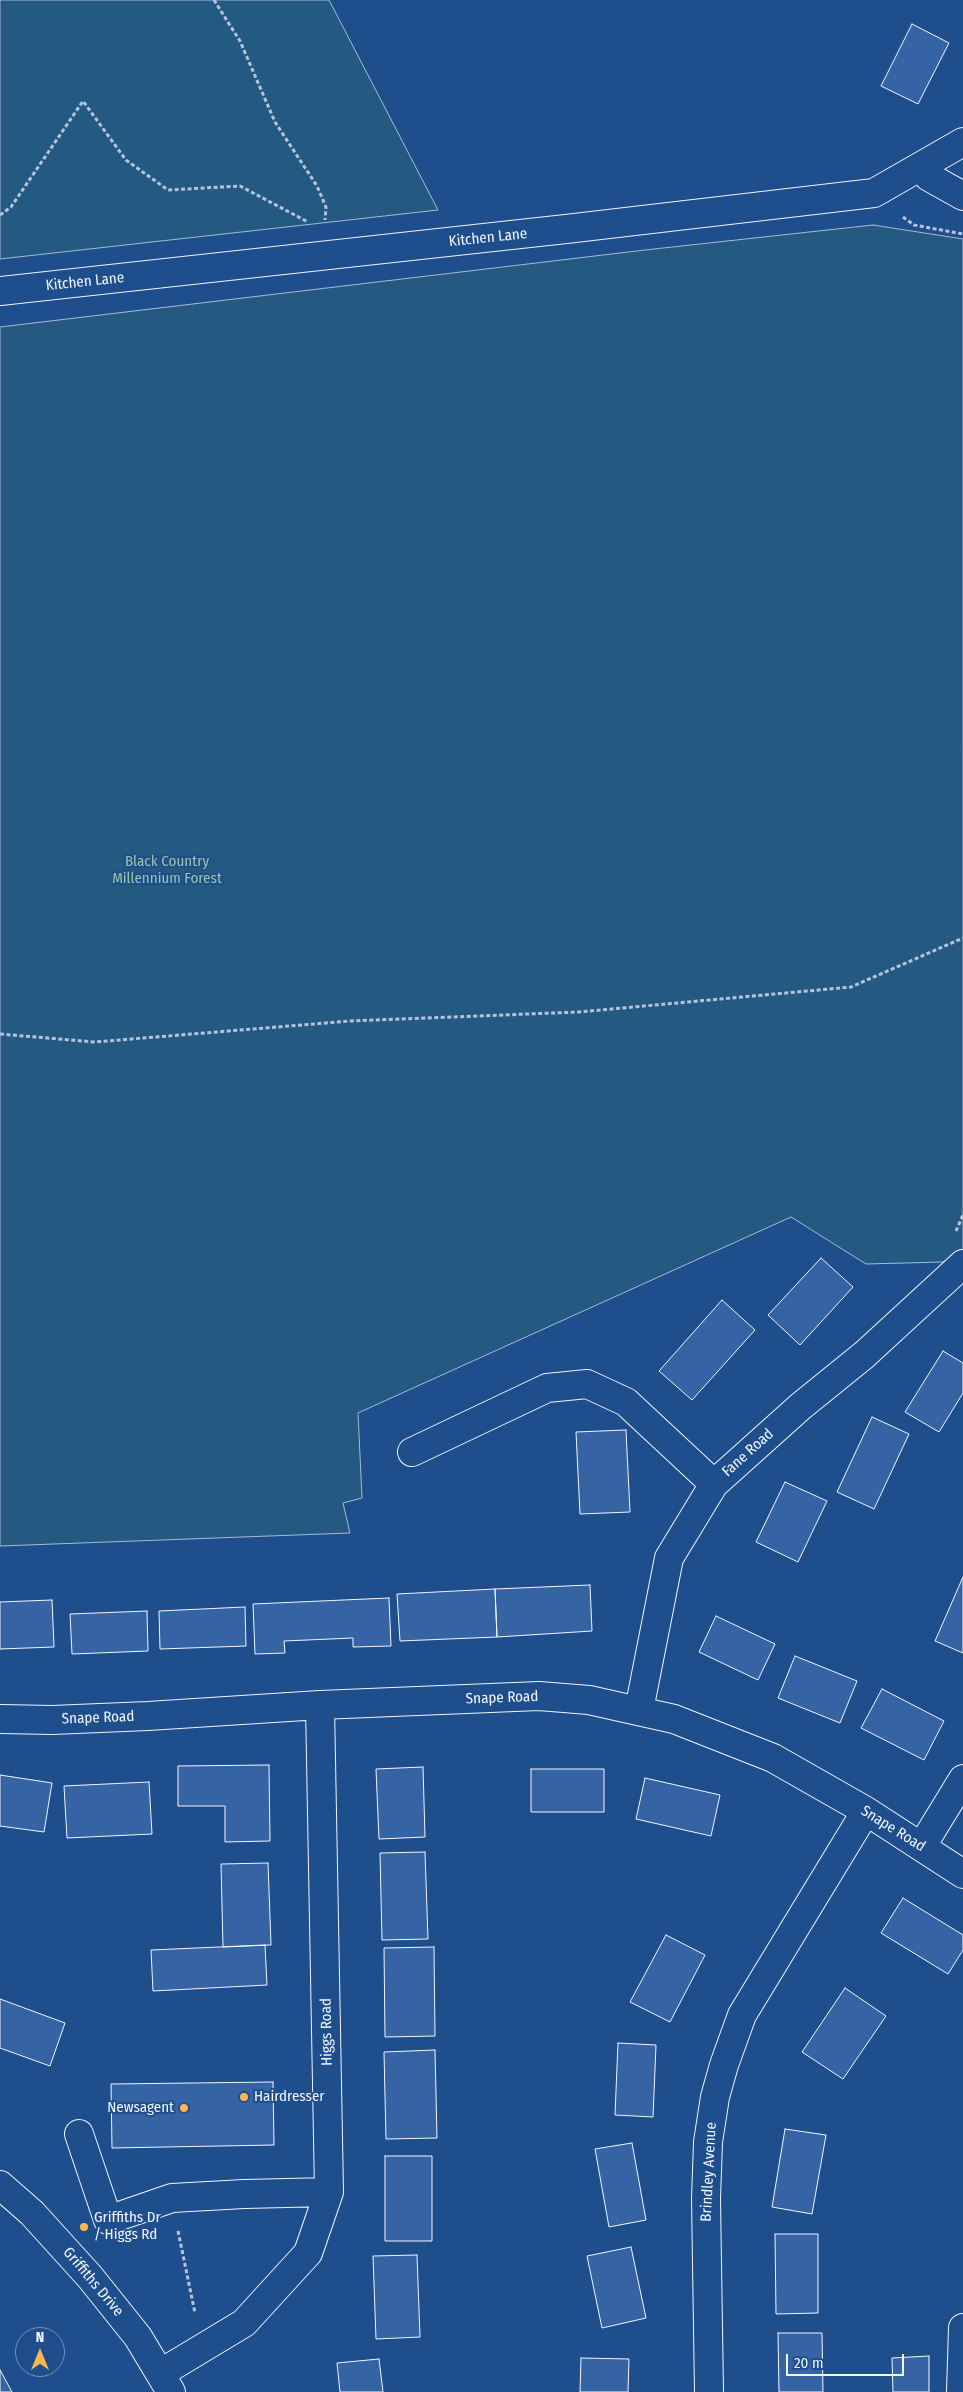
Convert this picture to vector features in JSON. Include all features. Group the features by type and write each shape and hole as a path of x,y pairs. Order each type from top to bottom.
{"street":[{"name":"Kitchen Lane","path":"0,291 874,193 963,142"},
{"path":"925,165 929,177 963,196"},
{"name":"Fane Road","path":"639,1710 669,1558 714,1484 801,1406 864,1355 963,1264"},
{"path":"412,1452 547,1388 587,1384 626,1402 714,1484"},
{"name":"Snape Road","path":"0,1719 52,1720 148,1716 320,1705 539,1696 589,1700 639,1710 682,1722 773,1758 866,1811 963,1874"},
{"name":"Higgs Road","path":"166,2383 202,2350 244,2323 308,2253 329,2192 320,1705"},
{"path":"922,1846 963,1780"},
{"name":"Brindley Avenue","path":"710,2392 706,2199 708,2142 719,2081 742,2015 866,1811"},
{"path":"78,2134 108,2220 172,2198 329,2192"},
{"name":"Griffiths Drive","path":"0,2185 32,2213 90,2277 138,2337 166,2383"},
{"path":"961,2392 963,2328"}],"path":[{"path":"214,0 240,41 274,122 317,186 326,207 325,223"},
{"path":"0,215 11,207 83,101 126,160 168,190 240,186 317,227"},
{"path":"874,193 914,226 963,234"},
{"path":"0,1034 95,1042 350,1020 579,1012 842,988 851,987 963,938"},
{"path":"172,2198 202,2350"}],"green space":[{"path":"0,0 329,0 438,210 0,259"},
{"name":"Black Country Millennium Forest","path":"873,225 963,239 963,1250 943,1262 866,1264 791,1217 358,1413 362,1498 343,1503 350,1533 0,1546 0,327 645,250"}],"building":[{"path":"912,24 949,43 918,104 881,86"},
{"path":"821,1258 853,1287 800,1345 768,1315"},
{"path":"722,1300 755,1330 692,1400 659,1371"},
{"path":"943,1351 963,1363 963,1393 939,1432 905,1412"},
{"path":"872,1417 909,1434 874,1509 837,1492"},
{"path":"626,1430 630,1512 580,1514 576,1432"},
{"path":"785,1482 827,1501 798,1562 756,1542"},
{"path":"963,1577 963,1653 935,1641"},
{"path":"590,1585 592,1631 497,1637 495,1589"},
{"path":"495,1589 497,1637 400,1641 397,1594"},
{"path":"389,1598 391,1646 353,1647 353,1638 284,1641 285,1653 255,1654 253,1604"},
{"path":"52,1600 54,1647 0,1649 0,1602"},
{"path":"245,1607 246,1646 160,1649 159,1611"},
{"path":"147,1611 148,1651 72,1654 70,1614"},
{"path":"716,1616 775,1644 758,1680 699,1652"},
{"path":"795,1656 857,1681 840,1723 778,1698"},
{"path":"882,1689 944,1721 924,1760 861,1728"},
{"path":"269,1765 270,1841 225,1842 225,1806 178,1806 178,1766"},
{"path":"423,1767 425,1837 379,1839 376,1769"},
{"path":"531,1769 604,1769 604,1812 531,1812"},
{"path":"0,1775 52,1783 44,1832 0,1826"},
{"path":"645,1778 720,1795 711,1836 636,1819"},
{"path":"149,1782 152,1834 67,1838 64,1786"},
{"path":"425,1852 428,1939 382,1940 380,1853"},
{"path":"268,1863 271,1945 223,1947 221,1864"},
{"path":"903,1898 963,1935 963,1950 948,1974 881,1933"},
{"path":"666,1935 705,1955 670,2022 630,2002"},
{"path":"265,1945 267,1985 153,1991 151,1950"},
{"path":"434,1947 435,2036 385,2037 384,1948"},
{"path":"845,1988 886,2016 843,2079 802,2052"},
{"path":"0,1999 65,2023 50,2066 0,2048"},
{"path":"618,2043 656,2045 653,2117 615,2115"},
{"path":"435,2050 437,2138 386,2139 384,2052"},
{"path":"273,2082 274,2145 112,2148 111,2084"},
{"path":"785,2129 826,2135 812,2214 772,2207"},
{"path":"632,2143 646,2220 609,2227 595,2149"},
{"path":"385,2156 432,2156 432,2241 385,2241"},
{"path":"775,2234 818,2234 818,2313 776,2314"},
{"path":"631,2247 646,2318 602,2328 587,2256"},
{"path":"417,2255 420,2337 376,2339 373,2256"},
{"path":"778,2333 822,2333 823,2392 779,2392"},
{"path":"929,2356 929,2392 893,2392 892,2358"},
{"path":"581,2358 629,2359 628,2392 580,2392"},
{"path":"379,2359 383,2392 340,2392 337,2363"},
{"path":"0,2370 12,2392 0,2392"}],"place":[{"name":"Hairdresser","path":"244,2097"},
{"name":"Newsagent","path":"184,2108"},
{"name":"Griffiths Dr / Higgs Rd","path":"84,2227"}]}
